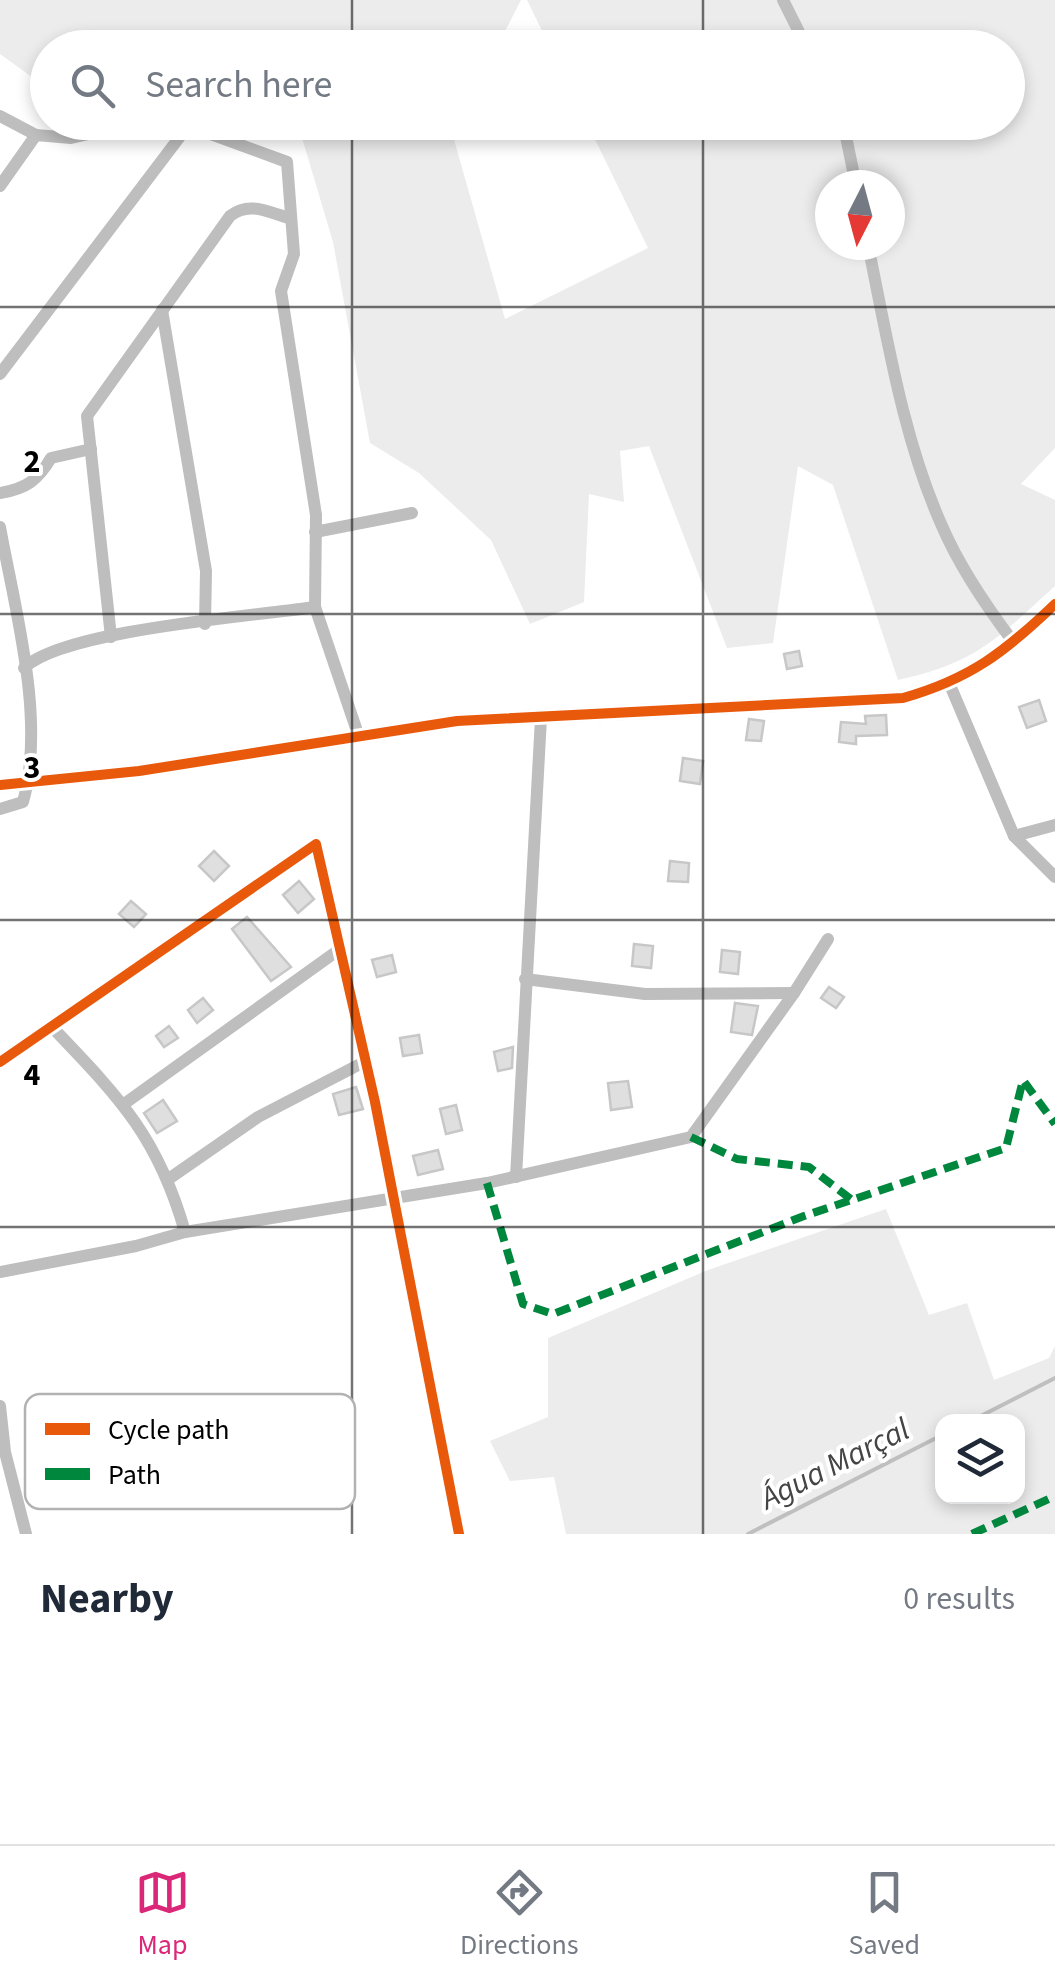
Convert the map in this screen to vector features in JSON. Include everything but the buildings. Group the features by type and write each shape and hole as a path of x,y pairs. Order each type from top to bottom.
{"street":[{"path":"783,0 798,30"},
{"path":"0,116 30,131"},
{"path":"0,186 32,140"},
{"path":"0,374 171,140"},
{"path":"227,140 288,162 294,254 280,292 316,515 315,607 358,734"},
{"path":"847,140 853,170"},
{"path":"111,637 87,416 241,208 289,218"},
{"path":"871,260 898,380 941,525 980,596 1014,642"},
{"path":"162,310 206,571 205,624"},
{"path":"0,493 20,490 39,478 52,458 90,449"},
{"path":"315,532 412,512"},
{"path":"0,532 24,668 32,756 23,802 0,810"},
{"path":"0,786 457,721 870,703 950,685 1014,642 1055,604"},
{"path":"24,668 48,651 111,637 315,607"},
{"path":"950,685 1014,836 1055,877"},
{"path":"516,1177 542,718"},
{"path":"1014,836 1055,826"},
{"path":"0,1062 316,844 366,1061 459,1534"},
{"path":"0,1272 136,1246 185,1232 516,1177 691,1137 794,994 828,938"},
{"path":"124,1104 340,949"},
{"path":"525,979 645,994 794,994"},
{"path":"51,1026 124,1104 170,1178 185,1232"},
{"path":"170,1178 258,1117 366,1061"},
{"path":"0,1406 2,1453 26,1534"}],"shaded area":[{"path":"0,0 521,0 506,30 30,30 30,76 0,54"},
{"path":"527,0 1055,0 1055,448 1021,484 1055,500 1055,586 1001,634 967,656 898,680 833,485 798,466 773,643 727,648 649,446 620,451 624,502 589,494 584,602 530,624 491,540 419,473 370,443 333,242 303,140 454,140 505,319 648,248 595,140 1025,140 1025,30 542,30"},
{"path":"886,1209 929,1315 967,1303 994,1380 1049,1358 1055,1346 1055,1534 566,1534 554,1477 510,1481 490,1441 548,1417 548,1338 708,1270"}],"waterway":[{"name":"Água Marçal","path":"985,1414 1055,1378"},
{"name":"Água Marçal","path":"748,1534 935,1439"}],"marked path":[{"path":"487,1183 523,1304 553,1314 804,1216 1006,1148 1023,1080 1055,1124"},
{"path":"691,1137 737,1159 809,1167 852,1200"},
{"path":"972,1534 1055,1496"}],"cycle path":[{"path":"0,785 139,771 457,721 903,698 948,682 985,662 1055,604"},
{"path":"0,1062 316,844 375,1102 459,1534"}]}
